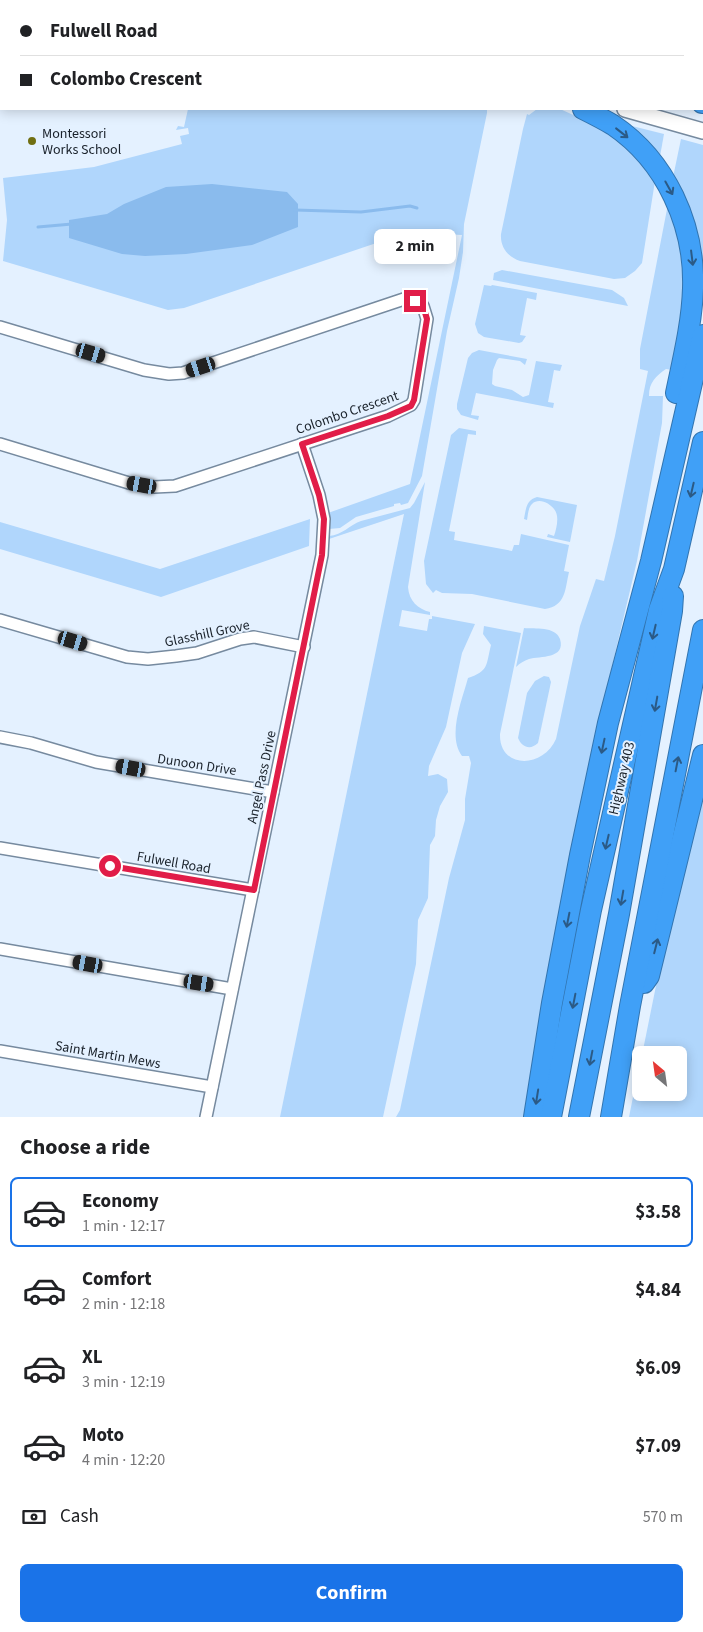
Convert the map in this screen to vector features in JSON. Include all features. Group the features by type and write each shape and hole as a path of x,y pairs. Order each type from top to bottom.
{"highway":[{"path":"585,110 619,130 637,145 655,165 674,196 691,250 693,291 687,336 655,501 650,560"},
{"path":"534,1117 552,1003 580,855 608,723 650,560 703,335"},
{"name":"Highway 403","path":"551,1117 593,900 659,610 674,569 703,442"},
{"path":"579,1117 619,914 672,612 674,569"},
{"path":"611,1117 630,1006 703,630"},
{"path":"630,1006 649,976 703,755"}],"main road":[{"path":"629,110 703,131"}],"street":[{"name":"Colombo Crescent","path":"0,327 144,370 169,374 182,373 404,299 415,301 423,306 427,319 414,400 411,406 388,416 175,486 154,487 129,483 0,444"},
{"name":"Angel Pass Drive","path":"206,1117 322,555 324,530 319,495 302,444"},
{"name":"Glasshill Grove","path":"0,620 127,657 176,656 196,653 240,639 254,637 304,647"},
{"name":"Dunoon Drive","path":"0,737 31,743 96,762 273,792"},
{"name":"Fulwell Road","path":"0,848 254,890"},
{"path":"0,949 232,988"},
{"name":"Saint Martin Mews","path":"0,1051 212,1087"}],"shaded area":[{"path":"188,110 487,110 464,224 463,252 459,278 447,331 422,476 408,503 394,504 394,506 356,517 340,528 329,529 328,513 410,484 462,235 409,232 184,308 168,310 3,261 7,220 3,178 94,167 182,144 180,136 189,134 188,128 176,130 178,126 184,127"},
{"path":"536,110 562,110 620,136 655,181 642,263 625,278 614,279 520,261 508,254 503,247 501,234 523,129 527,114 529,115"},
{"path":"632,126 664,134 659,162 630,130"},
{"path":"681,139 703,145 703,302 696,340 672,182"},
{"path":"212,184 287,192 298,204 298,227 252,245 186,254 145,256 122,254 69,238 69,220 107,214 124,204 166,187"},
{"path":"668,204 680,239 684,261 683,302 673,370 666,369 659,374 649,391 649,396 663,396 662,423 637,561 595,738 526,1117 396,1117 400,1110 449,878 465,820 465,799 471,763 469,756 462,756 456,738 457,718 462,697 468,678 480,673 486,666 491,645 483,634 484,626 521,633 500,734 502,745 506,754 514,759 532,760 542,756 550,749 556,739 580,626 596,579 604,581 615,536 648,371 640,369 640,349"},
{"path":"502,270 612,290 624,298 628,306 493,280 494,273"},
{"path":"484,285 537,293 536,300 527,298 520,335 526,336 522,342 484,337 478,333 475,324"},
{"path":"479,350 527,359 525,365 520,361 499,358 493,370 492,384 512,390 523,397 529,395 536,361 562,365 560,371 554,370 548,402 554,403 553,408 476,393 471,415 479,416 478,420 461,415 457,409 457,404 468,358 472,353"},
{"path":"459,428 476,431 476,435 468,434 449,531 455,532 454,540 512,551 514,545 519,545 521,534 569,545 564,571 569,572 565,590 561,600 552,607 545,609 472,594 442,593 436,590 433,593 426,584 424,561 451,435"},
{"path":"425,482 408,587 412,600 422,609 430,612 430,615 402,610 399,626 427,631 429,619 432,619 432,616 475,624 462,653 446,727 429,766 428,776 438,774 447,779 448,792 440,806 436,820 435,836 430,845 428,898 418,920 416,964 383,1117 280,1117 404,514 329,539 329,536 338,534 361,521 410,508"},
{"path":"537,497 577,505 570,542 547,537 548,534 554,536 557,516 554,509 547,503 539,501 532,504 527,520 524,519 526,508 533,498"},
{"path":"310,519 309,546 161,597 0,549 0,522 160,569"},
{"path":"524,628 544,629 554,632 560,639 561,645 559,650 551,655 529,659 516,667"},
{"path":"544,676 549,677 551,682 538,743 532,747 527,747 518,738 527,693 535,681"},
{"path":"703,794 703,1117 629,1117 632,1101 688,1101 688,1046 644,1046 659,971"}],"waterway":[{"path":"295,210 361,212 410,206 417,208"},
{"path":"38,227 72,224"}],"place":[{"name":"Montessori Works School","path":"32,141"}],"route":[{"path":"110,866 254,890 304,647 324,537 324,519 319,495 302,444 388,416 411,406 414,400 427,319 423,306 415,301"}]}
